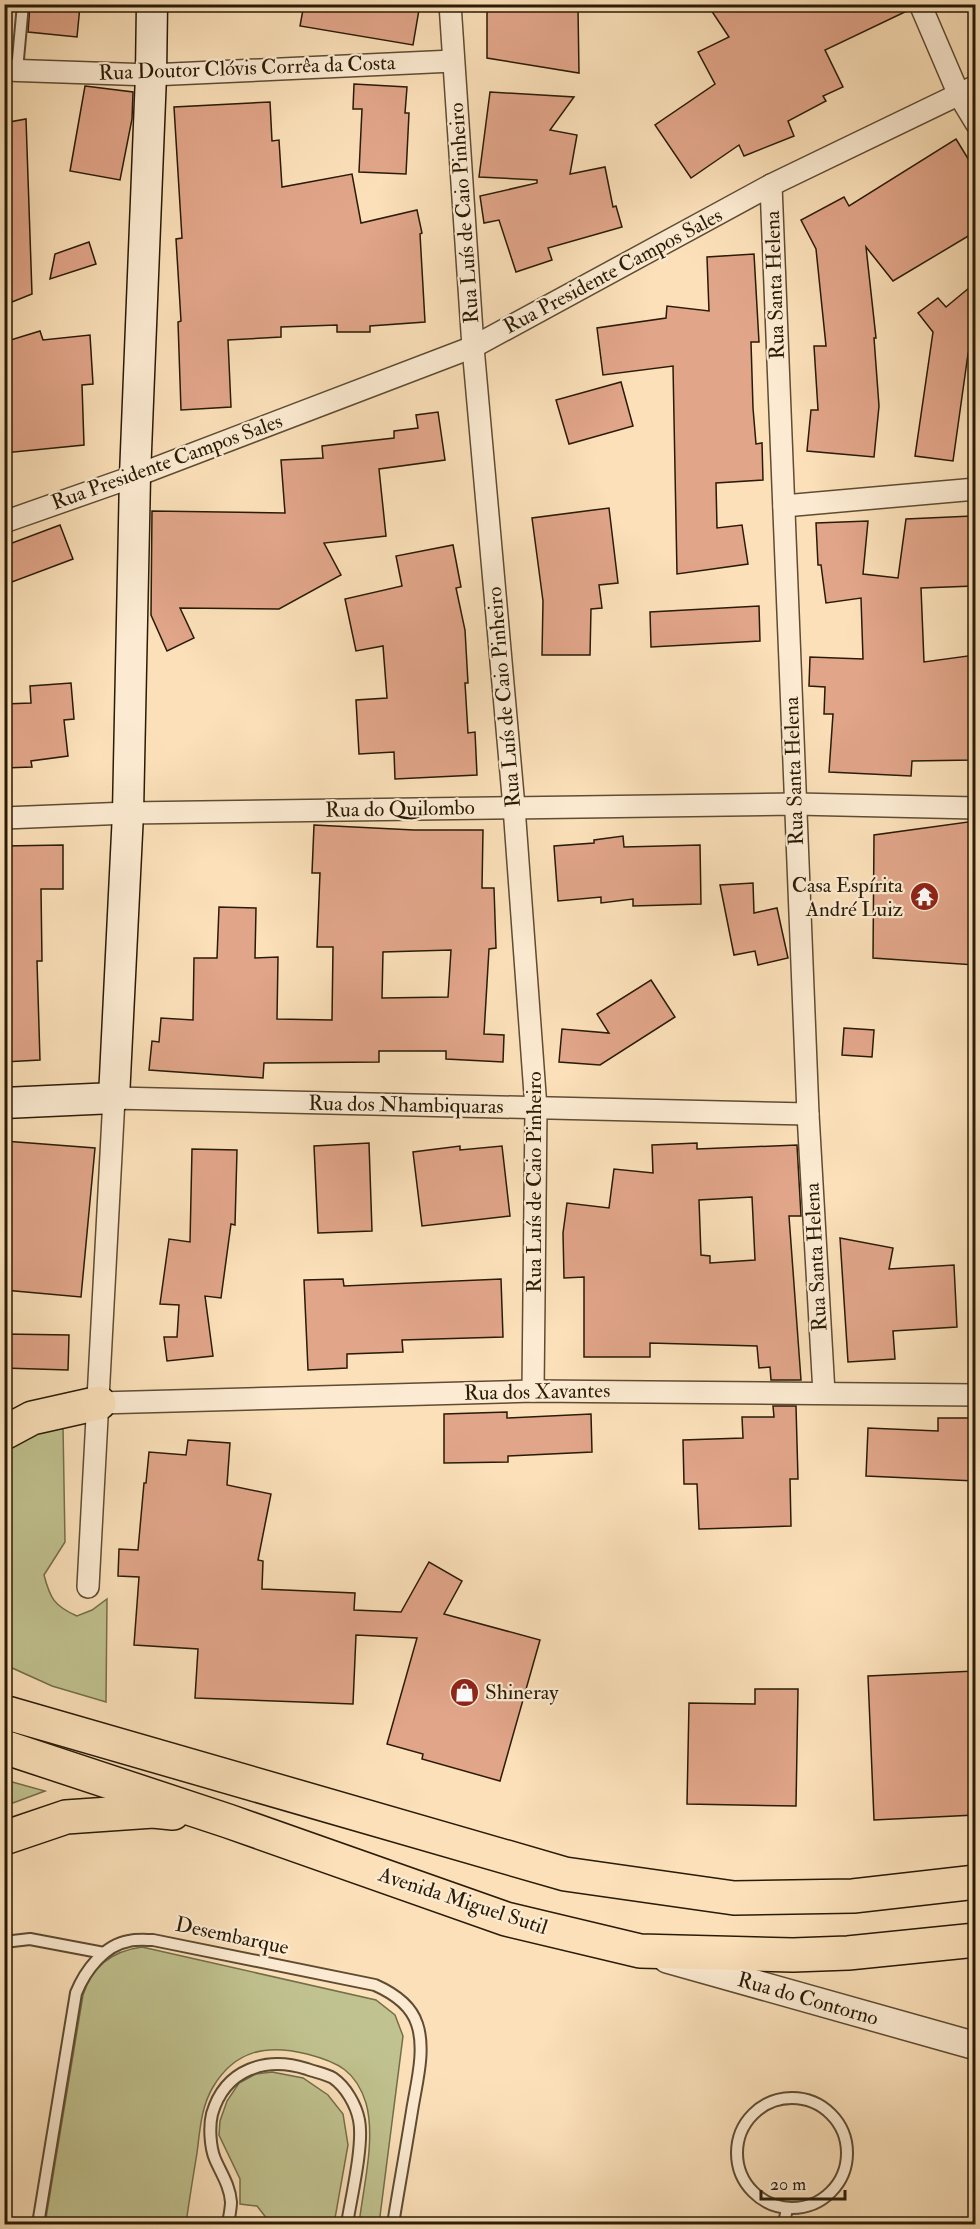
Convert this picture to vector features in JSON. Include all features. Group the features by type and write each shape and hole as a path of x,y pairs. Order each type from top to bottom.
{"highway":[{"path":"4,1433 32,1418 99,1403"},
{"path":"4,1690 20,1716 565,1874 734,1898 853,1896 975,1882"},
{"name":"Avenida Miguel Sutil","path":"4,1748 228,1821 506,1919 640,1952 793,1955 848,1953 975,1940"},
{"path":"4,1838 66,1817 153,1810 228,1821"}],"main road":[{"path":"114,1098 128,813 135,476 152,4"},
{"name":"Rua dos Nhambiquaras","path":"4,1103 114,1098"}],"street":[{"name":"Rua Luís de Caio Pinheiro","path":"450,4 473,346 514,807 536,1108 533,1391"},
{"path":"920,4 967,91 975,123"},
{"name":"Rua Doutor Clóvis Corrêa da Costa","path":"10,70 151,75 453,61"},
{"name":"Rua Presidente Campos Sales","path":"4,522 135,476 473,346 771,185 967,91"},
{"name":"Rua Santa Helena","path":"771,185 808,1114 824,1393"},
{"path":"784,506 975,489"},
{"name":"Rua do Quilombo","path":"4,818 128,813 795,804 975,808"},
{"path":"88,1587 114,1098"},
{"name":"Rua dos Nhambiquaras","path":"114,1098 808,1114"},
{"name":"Rua dos Xavantes","path":"99,1403 533,1391 975,1395"},
{"name":"Rua do Contorno","path":"640,1952 975,2046"}],"lane":[{"path":"10,70 23,4"},
{"path":"4,1942 30,1939 104,1953"},
{"name":"Desembarque","path":"38,2224 76,1993 83,1976 104,1953 127,1941 153,1940 375,1985 393,1994 408,2009 417,2023 421,2039 393,2224"},
{"path":"228,2224 231,2201 226,2180 214,2157 211,2115 219,2097 243,2072 275,2063 300,2067 331,2077 342,2087 354,2104 359,2121 360,2139 347,2224"},
{"path":"794,2098 813,2101 828,2110 839,2123 846,2139 847,2156 844,2173 835,2188 822,2200 806,2206 787,2208 769,2203 754,2193 742,2177 738,2159 738,2140 746,2123 759,2109 776,2100 794,2098"},
{"path":"784,2224 787,2208"}],"green space":[{"path":"63,1426 65,1542 44,1575 48,1590 58,1605 77,1616 92,1610 107,1599 106,1702 52,1686 10,1667 5,1662 4,1440"},
{"path":"5,1780 45,1791 5,1806"},
{"path":"142,1947 376,2000 395,2015 403,2036 379,2224 359,2224 368,2164 370,2132 366,2103 357,2083 344,2070 328,2061 292,2051 265,2050 253,2053 231,2065 209,2095 202,2119 186,2224 45,2224 83,1995 92,1976 105,1962 121,1952"},
{"path":"272,2072 303,2078 328,2095 343,2114 348,2145 334,2224 271,2224 257,2206 240,2204 240,2179 219,2135 220,2121 227,2101 239,2083 256,2074"}],"building":[{"path":"30,4 80,6 77,37 28,32"},
{"path":"304,4 420,4 413,45 300,26"},
{"path":"487,4 533,4 534,9 578,9 579,73 487,58"},
{"path":"707,4 908,4 909,10 825,50 843,87 823,96 826,101 788,121 794,136 744,156 739,145 691,178 655,125 715,84 698,52 729,37"},
{"path":"354,84 407,87 405,113 409,113 406,174 359,172 362,109 353,109"},
{"path":"85,86 133,92 132,119 120,180 70,171"},
{"path":"490,92 574,97 550,130 577,135 570,174 605,167 613,207 616,206 622,227 548,248 552,260 516,272 499,220 484,223 480,196 537,183 537,180 479,177"},
{"path":"270,102 272,141 279,140 282,187 352,174 361,223 417,210 422,233 420,234 425,322 370,326 370,332 337,332 337,325 281,327 281,337 228,340 231,407 181,410 178,322 181,321 176,239 182,238 174,107"},
{"path":"26,119 32,294 12,302 4,281 4,123"},
{"path":"956,139 975,170 975,232 893,281 866,247 876,338 874,338 879,406 874,457 807,451 811,410 818,410 814,346 826,346 816,249 801,220 844,197 849,206"},
{"path":"89,242 96,264 50,279 55,254"},
{"path":"754,254 759,342 751,342 753,408 756,444 762,443 763,480 716,483 717,528 742,525 748,564 677,574 673,366 603,375 597,328 666,318 667,306 709,311 707,257"},
{"path":"975,283 975,364 968,354 953,461 915,456 933,332 918,313 938,298 946,307"},
{"path":"40,331 43,340 90,335 93,384 82,385 84,445 4,453 4,342"},
{"path":"621,382 633,426 569,444 556,400"},
{"path":"438,412 445,460 379,469 386,536 324,543 341,575 279,609 180,608 194,638 167,651 151,615 152,511 285,513 281,460 323,458 322,446 394,438 394,431 418,428 416,415"},
{"path":"609,508 618,583 599,585 602,608 591,609 590,655 542,655 543,601 532,518"},
{"path":"972,516 974,586 921,588 924,662 975,655 975,689 972,689 973,760 912,761 911,776 829,772 833,714 824,714 825,687 809,686 810,657 863,659 861,598 826,603 821,565 818,565 816,523 868,521 863,574 898,578 906,519"},
{"path":"60,525 73,559 4,585 4,546"},
{"path":"453,545 461,587 456,588 465,630 468,733 475,732 477,775 395,779 394,752 359,754 356,700 387,698 383,646 356,651 345,599 402,586 396,556"},
{"path":"759,606 760,641 651,647 650,612"},
{"path":"71,683 74,719 64,720 68,756 31,761 32,767 4,768 4,704 31,703 30,686"},
{"name":"Casa Espírita André Luiz","path":"975,821 975,965 873,958 874,835"},
{"path":"314,825 414,830 483,830 482,888 494,888 496,948 489,949 484,1034 504,1035 503,1062 446,1059 446,1051 379,1051 379,1062 264,1063 263,1078 149,1070 152,1041 159,1042 161,1018 193,1020 194,958 217,958 219,907 256,908 255,958 278,957 277,1019 332,1020 333,947 317,947 320,873 312,873","holes":["451,950 448,997 382,998 383,952"]},
{"path":"623,836 624,847 700,845 701,904 633,906 633,899 601,903 601,897 558,901 554,846 594,843 594,840"},
{"path":"63,845 63,889 41,889 42,961 37,961 40,1060 4,1062 4,846"},
{"path":"753,883 754,913 777,908 788,958 758,965 755,951 734,955 720,885"},
{"path":"651,980 675,1017 600,1065 559,1062 562,1029 609,1033 597,1014"},
{"path":"844,1028 874,1030 872,1057 842,1055"},
{"path":"4,1141 95,1148 81,1297 4,1290"},
{"path":"369,1143 372,1231 318,1233 314,1146"},
{"path":"697,1143 697,1149 797,1145 801,1216 789,1216 801,1380 771,1380 770,1367 759,1368 757,1346 650,1343 650,1357 584,1357 584,1277 564,1278 563,1233 567,1203 609,1208 614,1169 653,1173 652,1145","holes":["752,1197 755,1260 710,1263 710,1256 701,1255 699,1200"]},
{"path":"460,1146 460,1150 502,1146 510,1216 422,1226 413,1152"},
{"path":"192,1149 237,1150 235,1225 231,1224 221,1298 205,1296 213,1356 167,1361 164,1337 177,1337 179,1305 160,1304 169,1239 190,1242"},
{"path":"840,1238 893,1248 889,1269 954,1265 957,1327 893,1331 895,1359 848,1362"},
{"path":"343,1279 344,1286 501,1279 503,1337 402,1340 403,1352 347,1354 347,1368 308,1370 304,1280"},
{"path":"4,1334 69,1335 68,1370 4,1368"},
{"path":"773,1406 796,1406 798,1479 790,1479 791,1526 699,1529 697,1484 684,1484 683,1440 743,1438 742,1417 774,1417"},
{"path":"507,1412 507,1418 591,1414 592,1452 508,1456 508,1462 444,1463 444,1414"},
{"path":"938,1418 975,1418 975,1481 866,1476 868,1428 938,1431"},
{"path":"188,1440 230,1443 227,1485 271,1494 258,1560 263,1561 262,1589 355,1593 354,1610 401,1612 429,1562 462,1581 444,1614 540,1640 500,1781 422,1759 423,1754 387,1744 417,1638 356,1635 353,1704 195,1698 198,1649 134,1645 139,1577 118,1576 119,1549 138,1550 149,1452 186,1455"},
{"path":"975,1671 975,1815 874,1820 868,1676"},
{"path":"755,1689 798,1689 796,1806 687,1804 689,1703 755,1704"}],"place":[{"name":"Casa Espírita André Luiz","path":"924,897"},
{"name":"Shineray","path":"464,1692"}]}
